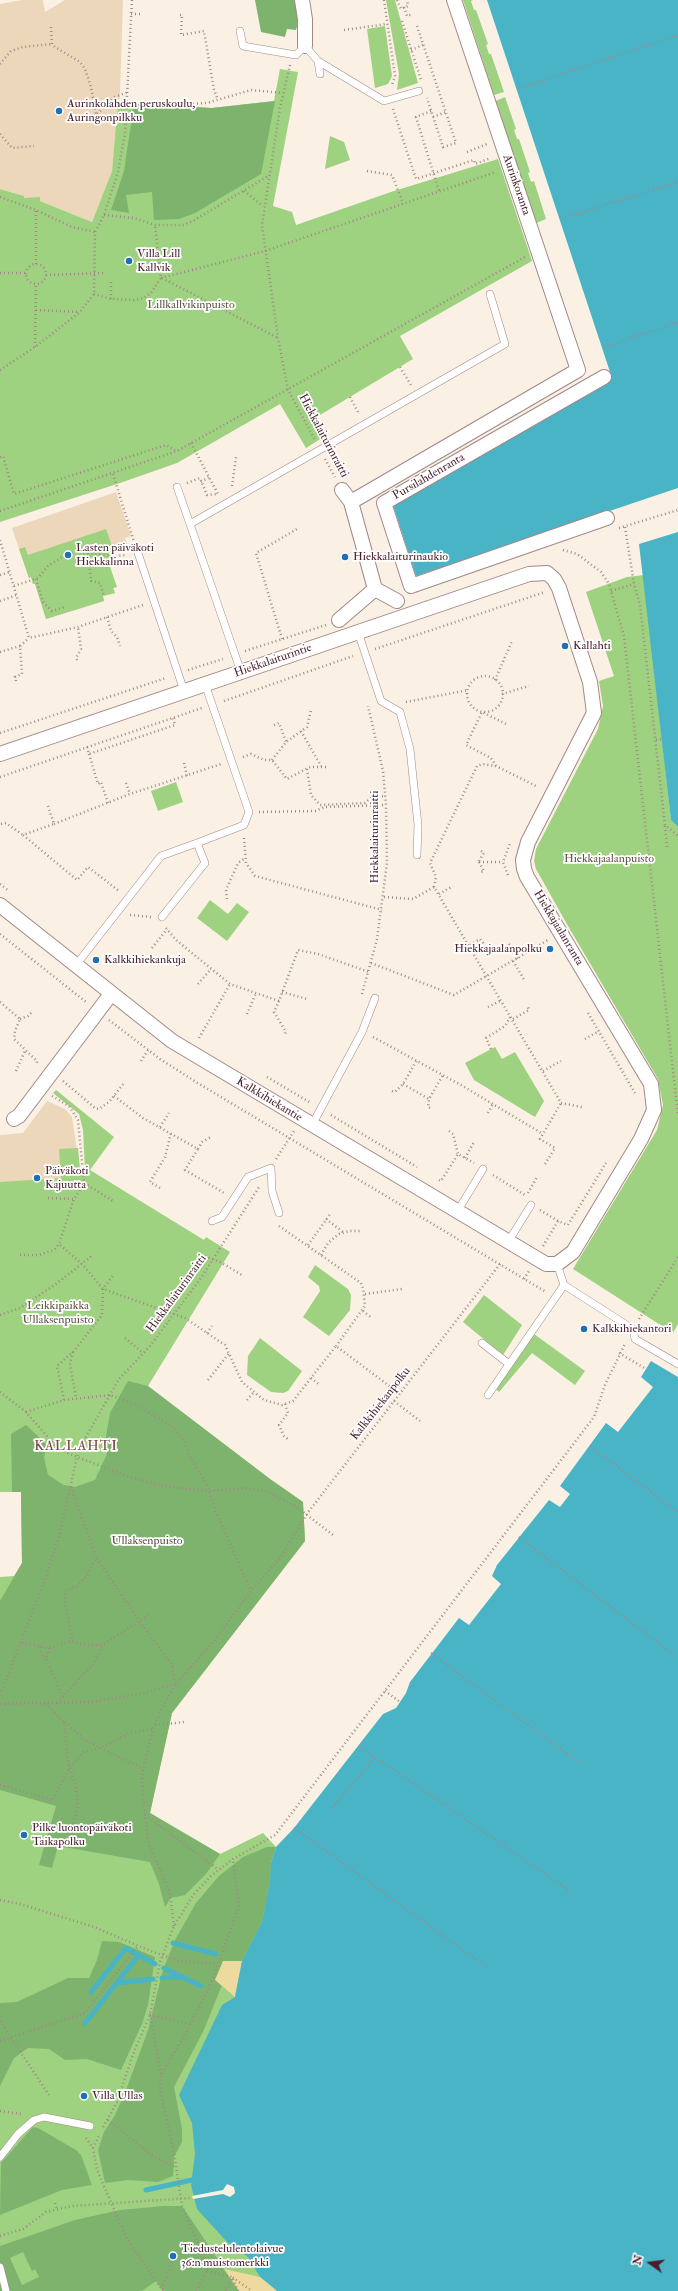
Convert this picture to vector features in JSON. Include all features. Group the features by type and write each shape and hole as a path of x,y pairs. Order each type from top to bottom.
{"street":[{"path":"300,51 305,19 302,0"},
{"name":"Aurinkoranta","path":"454,0 578,370"},
{"name":"Pursilahdenranta","path":"351,502 578,370"},
{"name":"Pursilahdenranta","path":"604,377 384,503 411,586 607,518"},
{"path":"342,490 351,502 375,589 398,601"},
{"name":"Hiekkalaiturintie","path":"0,754 529,574 546,573"},
{"name":"Hiekkajaalanranta","path":"546,573 554,579 558,588 590,682 594,713 528,842 523,860 524,869 527,877 651,1084 655,1101 654,1110 641,1139 573,1252 557,1264"},
{"path":"334,622 375,589"},
{"name":"Kalkkihiekantie","path":"0,905 172,1041 508,1242 541,1261 557,1264"},
{"path":"14,1119 19,1116 111,994"}],"lane":[{"path":"240,31 243,46 300,51 384,101 419,91"},
{"path":"318,61 320,74"},
{"path":"190,524 505,344 490,294"},
{"path":"177,487 241,672"},
{"path":"138,553 153,602 184,691"},
{"path":"358,632 381,701 400,712 410,749 418,825 417,855"},
{"path":"76,965 161,856 244,825 249,812 205,684"},
{"path":"162,917 205,863 196,843"},
{"path":"312,1125 322,1109 362,1032 375,998"},
{"path":"212,1221 222,1217 248,1177 271,1168 272,1190 279,1213"},
{"path":"457,1212 483,1169"},
{"path":"508,1242 531,1205"},
{"path":"557,1264 564,1285 633,1329 635,1339 678,1364"},
{"path":"488,1395 564,1285"},
{"path":"482,1343 509,1364"},
{"path":"0,2157 18,2134 34,2120 44,2117 90,2126"},
{"path":"0,2267 6,2291"}],"path":[{"path":"0,369 35,347 80,312 94,294 93,273 95,232 104,215 118,172 126,133 132,0"},
{"path":"380,98 394,84 396,76 384,0"},
{"path":"397,0 401,9 404,8 408,16 413,14"},
{"path":"404,8 408,6 407,0"},
{"path":"131,14 142,14"},
{"path":"180,15 182,15 181,35 204,31 214,90 218,100"},
{"path":"344,30 387,24"},
{"path":"417,26 423,39 423,45 445,104 446,112 456,143 443,147"},
{"path":"51,27 52,44"},
{"path":"517,89 678,35"},
{"path":"0,64 11,52 23,47 52,44 80,62 85,69 91,87 96,115 114,98 128,92"},
{"path":"411,50 423,45"},
{"name":"Hiekkalaiturinraitti","path":"300,51 289,66 268,176 262,225 278,338 288,390 342,490"},
{"path":"185,104 201,104 251,90 284,93"},
{"path":"389,99 416,179 474,160 475,164 497,156"},
{"path":"431,111 416,117 439,191"},
{"path":"433,117 446,112"},
{"path":"0,134 12,148 34,146"},
{"path":"467,152 488,144 493,158"},
{"path":"94,294 110,299 134,300 144,298 150,293 161,278 265,252 510,167"},
{"path":"367,171 392,175 403,203"},
{"path":"104,215 134,218 155,225 184,224 193,221 268,176"},
{"path":"561,219 678,182"},
{"path":"244,191 264,207"},
{"path":"0,197 36,210 72,227 95,232"},
{"path":"36,210 36,264"},
{"path":"155,225 161,278"},
{"path":"0,511 113,474 176,451 538,250"},
{"path":"36,264 42,266 46,275 44,281 36,285 29,282 26,273 28,268 36,264"},
{"path":"0,273 26,273"},
{"path":"46,275 104,273"},
{"path":"161,278 278,338"},
{"path":"110,299 112,282"},
{"path":"35,347 36,285"},
{"path":"36,310 80,312"},
{"path":"604,347 678,322"},
{"path":"400,367 417,395"},
{"path":"350,397 365,425"},
{"path":"191,443 217,494 226,504"},
{"path":"0,457 2,456 14,494 166,445 176,451"},
{"path":"226,504 236,457"},
{"path":"14,586 36,579 48,566 62,556 76,552 116,556 138,553 113,474"},
{"path":"201,482 209,477"},
{"path":"177,487 200,478 207,495 217,494"},
{"path":"625,527 634,584 640,605 667,847"},
{"path":"282,639 256,553 297,529"},
{"path":"0,540 29,638"},
{"path":"556,548 577,554 601,572 611,591 624,636 678,1115"},
{"path":"88,553 91,581 100,583 104,596"},
{"path":"0,575 10,572"},
{"path":"36,579 43,602 52,611 64,607"},
{"path":"611,591 634,584"},
{"path":"0,777 540,592 546,592 549,598"},
{"path":"0,601 17,595"},
{"path":"0,652 20,646 29,638 78,627 153,602"},
{"path":"107,617 111,631 117,637 120,646"},
{"path":"0,733 334,622"},
{"path":"77,660 76,658 81,649 78,627"},
{"path":"495,680 512,641"},
{"path":"16,680 16,677 22,674 20,646"},
{"path":"482,712 490,711 496,708 502,699 500,687 495,680 488,677 479,678 472,682 468,690 469,703 482,712 508,725"},
{"path":"502,694 528,686"},
{"path":"392,706 468,690"},
{"name":"Hiekkalaiturinraitti","path":"360,999 369,972 382,910 387,863 386,796 378,740 366,699"},
{"path":"272,760 286,742 307,727 311,710"},
{"path":"482,712 466,745 491,758 496,766"},
{"path":"89,754 175,725 173,718"},
{"path":"274,725 280,723 286,742"},
{"path":"301,731 320,766"},
{"path":"656,740 662,739"},
{"path":"87,747 98,784 101,782 108,803"},
{"path":"251,754 264,760 272,760"},
{"path":"272,760 287,779 307,769 320,766 329,767"},
{"path":"23,836 130,794 231,761"},
{"path":"184,763 187,776"},
{"path":"538,787 496,766 477,766 430,863 436,877 434,887 470,945 561,1102 582,1107"},
{"path":"307,769 310,795 320,805 365,803 372,797 386,796"},
{"path":"535,793 542,780"},
{"path":"126,783 130,794"},
{"path":"249,812 316,811 324,807 386,805"},
{"path":"48,806 54,824"},
{"path":"1,824 6,823 76,880 88,867 128,899"},
{"path":"244,825 246,863 255,876 382,910"},
{"path":"665,826 678,836"},
{"path":"510,879 503,862 506,851 512,839"},
{"path":"479,862 484,853 481,851"},
{"path":"227,899 226,890 238,863 245,858"},
{"path":"479,862 503,862"},
{"path":"479,862 484,870 481,872"},
{"path":"0,884 12,894"},
{"path":"439,894 453,886"},
{"path":"384,897 413,899 434,887"},
{"path":"116,915 150,916 154,919"},
{"path":"162,925 176,940 230,984 278,1001"},
{"path":"152,948 167,929"},
{"path":"0,934 91,1006"},
{"path":"542,935 548,945"},
{"path":"470,945 480,938 484,944"},
{"path":"371,963 454,995 488,977 546,942"},
{"path":"509,944 518,959"},
{"path":"284,1035 286,1032 274,1012 298,950 318,954 369,972"},
{"path":"513,962 524,981"},
{"path":"198,984 211,969"},
{"path":"199,1038 230,984"},
{"path":"282,992 307,999"},
{"path":"247,1014 256,993"},
{"path":"488,1007 502,1000"},
{"path":"0,1002 20,1019"},
{"path":"513,1019 529,1010 526,1005"},
{"path":"587,1011 637,1099"},
{"path":"32,1012 28,1016 20,1019 15,1031 14,1039 37,1061 36,1069"},
{"path":"491,1049 486,1038 504,1026 511,1016"},
{"path":"106,1018 148,1050 196,1082 555,1298"},
{"path":"585,1039 599,1031"},
{"path":"362,1032 417,1060 543,1134"},
{"path":"193,1034 206,1042"},
{"path":"141,1061 148,1050"},
{"path":"16,1071 26,1051"},
{"path":"392,1091 395,1092 404,1084 417,1060"},
{"path":"543,1071 561,1061"},
{"path":"52,1072 95,1108 103,1107 124,1083"},
{"path":"430,1108 428,1108 429,1099 443,1075"},
{"path":"264,1076 421,1169"},
{"path":"404,1084 429,1099"},
{"path":"20,1255 39,1255 54,1250 59,1244 74,1199 84,1183 76,1115 69,1106 40,1088"},
{"path":"114,1096 143,1118 198,1149"},
{"path":"545,1164 556,1149 540,1139 561,1102"},
{"path":"488,1113 493,1104"},
{"path":"160,1127 169,1113"},
{"path":"434,1177 441,1181 458,1154 454,1134 449,1131"},
{"path":"160,1188 150,1182 165,1157 171,1133"},
{"path":"211,1137 202,1142 185,1170 234,1199"},
{"name":"Hiekkalaiturinraitti","path":"0,1695 22,1643 58,1539 77,1457 120,1379 175,1314 213,1260 290,1138"},
{"path":"465,1158 474,1142"},
{"path":"458,1154 526,1196"},
{"path":"537,1177 523,1200 558,1221 568,1225 608,1160"},
{"path":"84,1183 113,1201"},
{"path":"48,1198 74,1199"},
{"path":"308,1245 331,1213"},
{"path":"326,1220 343,1232"},
{"path":"540,1251 558,1221"},
{"path":"59,1244 82,1264 103,1289 175,1314 226,1345 242,1382 268,1402 286,1404 293,1401 366,1306 365,1294 361,1283 273,1222"},
{"path":"321,1255 334,1238 343,1232 361,1231"},
{"path":"0,1315 20,1308 56,1284 93,1255"},
{"path":"201,1255 227,1265 242,1275"},
{"name":"Kalkkihiekanpolku","path":"174,1926 170,1892 148,1842 144,1815 143,1769 155,1724 176,1684 214,1642 251,1591 281,1558 306,1515 500,1264"},
{"path":"64,1400 57,1366 74,1351 102,1315 103,1289 113,1275"},
{"path":"365,1294 404,1290"},
{"path":"363,1311 372,1318"},
{"path":"208,1333 212,1326"},
{"path":"125,1338 143,1353"},
{"path":"336,1346 400,1394"},
{"path":"74,1351 70,1364 76,1398"},
{"path":"208,1380 230,1352"},
{"path":"619,1353 646,1369"},
{"path":"311,1378 320,1385"},
{"path":"0,1392 26,1412 58,1449 150,1483 208,1491 249,1488 265,1491 294,1505 333,1535"},
{"path":"247,1400 254,1392"},
{"path":"26,1412 64,1400 110,1396 136,1405 172,1426 182,1437 190,1455 207,1484 215,1510 251,1591"},
{"path":"394,1401 420,1421"},
{"path":"286,1404 288,1413 279,1425 284,1436 288,1439"},
{"path":"93,2148 117,2102 134,2049 150,2015 160,1962 174,1926 194,1894 233,1859 275,1835 594,1417"},
{"path":"590,1446 678,1512"},
{"path":"0,1704 90,1702 140,1694 176,1684 172,1665 140,1622 96,1557 71,1487"},
{"path":"519,1537 675,1656"},
{"path":"73,1642 65,1602 65,1591 77,1586 87,1576 96,1557"},
{"path":"57,1703 94,1663 104,1645 140,1622 148,1615"},
{"path":"22,1643 49,1648 73,1642 87,1645 104,1645"},
{"path":"40,1647 41,1653 46,1659 63,1697"},
{"path":"46,1659 49,1648"},
{"path":"431,1653 580,1762"},
{"path":"385,1690 400,1702"},
{"path":"46,1704 64,1722 86,1740 103,1747 143,1769"},
{"path":"64,1722 70,1767 78,1806 68,1842"},
{"path":"155,1724 185,1722"},
{"path":"0,1785 54,1800 70,1767 84,1752 103,1747 129,1733 153,1729"},
{"path":"359,1746 573,1893"},
{"path":"332,1808 375,1757"},
{"path":"144,1815 219,1870"},
{"path":"294,1828 488,1968"},
{"path":"161,2075 190,2024 212,1978 238,1905 233,1859"},
{"path":"0,1900 20,1904 94,1928 138,1947 180,1961 217,1964"},
{"path":"0,2041 85,2013 138,1947"},
{"path":"150,2015 190,2024"},
{"path":"150,2015 161,2075 160,2089 181,2199 186,2220 202,2252 207,2271 196,2291"},
{"path":"0,2021 48,2095"},
{"path":"108,2120 150,2154 176,2167"},
{"path":"74,2123 93,2148 97,2170 127,2239 163,2290"},
{"path":"0,2236 23,2229 46,2212 57,2209 110,2202 190,2198"},
{"path":"55,2203 57,2209"},
{"path":"163,2290 173,2258"},
{"path":"207,2271 232,2277 252,2291"},
{"path":"226,2291 232,2277"},
{"path":"232,2277 238,2291"}],"shaded area":[{"name":"Aurinkolahden peruskoulu, Auringonpilkku","path":"22,0 43,0 45,12 65,0 123,0 120,94 112,171 92,222 40,201 24,198 24,196 0,189 0,4"},
{"name":"Lasten päiväkoti Hiekkalinna","path":"116,492 131,536 125,538 128,548 115,553 117,561 109,564 117,587 113,588 115,593 103,596 104,601 46,619 35,584 33,584 31,577 29,578 12,528"},
{"name":"Päiväkoti Kajuutta","path":"47,1101 65,1109 72,1117 80,1170 0,1261 0,1135 23,1133"}],"green space":[{"path":"255,0 295,0 298,23 296,30 287,29 285,37 261,32"},
{"path":"386,0 395,0 418,83 397,90 399,74"},
{"path":"463,0 473,0 471,1 474,10 476,10 488,44 486,45 489,54 491,54 504,92 494,95"},
{"path":"385,26 392,76 388,84 375,88 367,29"},
{"name":"Lillkallvikinpuisto","path":"280,69 298,72 273,206 292,212 296,225 394,191 498,159 532,261 400,336 413,359 315,418 325,436 306,448 280,404 177,463 0,522 0,189 24,196 24,198 40,197 40,201 92,222 112,171 118,103 212,108 274,101"},
{"path":"505,97 516,129 514,130 517,139 519,139 530,172 528,173 531,182 534,181 546,219 534,224 493,102"},
{"path":"275,101 261,174 195,213 179,219 154,220 152,192 126,195 129,213 111,210 124,171 134,104 212,108"},
{"path":"330,136 344,142 350,160 325,169"},
{"path":"106,529 117,561 109,564 117,587 113,588 115,593 103,596 104,601 46,619 35,584 33,584 31,577 29,578 19,549 25,547 28,555"},
{"name":"Hiekkajaalanpuisto","path":"644,575 671,820 678,827 678,1324 673,1333 573,1269 657,1130 663,1105 658,1079 568,926 536,869 534,861 536,849 598,729 603,706 599,681 614,676 586,592 627,577"},
{"path":"176,782 183,802 158,811 151,791"},
{"path":"210,900 228,914 237,903 249,912 227,941 197,918"},
{"path":"495,1047 502,1059 515,1052 544,1101 535,1117 474,1080 465,1063"},
{"name":"Ullaksenpuisto","path":"56,1090 114,1137 90,1170 204,1240 206,1237 230,1252 148,1386 270,1479 303,1502 305,1541 172,1713 150,1813 220,1854 263,1833 276,1847 271,1863 274,1889 235,1997 191,2185 263,2264 260,2277 251,2291 0,2291 0,1577 14,1576 22,1563 21,1492 0,1492 0,1182 61,1178 59,1149 78,1148 80,1169 85,1170 83,1130 79,1114 53,1093"},
{"path":"315,1265 348,1289 351,1295 350,1310 329,1336 303,1317 320,1291 319,1286 308,1277"},
{"path":"484,1295 522,1325 503,1355 463,1322"},
{"path":"534,1334 585,1371 575,1385 532,1353 499,1392 496,1389"},
{"path":"260,1338 302,1371 288,1391 283,1393 271,1392 247,1375 248,1356"},
{"path":"128,1381 148,1386 270,1479 303,1502 305,1541 172,1713 150,1813 220,1854 206,1874 185,1895 171,1898 165,1907 159,1884 150,1862 58,1846 52,1868 39,1865 56,1806 0,1790 0,1601 22,1563 21,1492 12,1492 11,1434 26,1425 47,1445 44,1457 48,1475 64,1485 75,1487 95,1480 107,1454 106,1436 110,1413"},
{"path":"267,1847 276,1847 271,1863 270,1881 262,1922 242,1961 232,1961 215,1979 222,1985 203,2032 174,2087 182,2129 182,2142 174,2157 173,2176 158,2182 128,2180 105,2183 98,2150 104,2132 115,2115 126,2090 148,2030 163,1970 175,1940 196,1903 219,1876 243,1857"},
{"path":"102,1941 119,1942 155,1957 148,2005 142,2024 121,2070 87,2059 65,2060 49,2049 28,2048 14,2058 0,2086 0,2003 17,2002 68,1978 89,1978 97,1960"},
{"path":"33,2127 38,2128 76,2150 81,2155 92,2185 62,2190 0,2215 1,2163"},
{"path":"182,2206 239,2291 163,2291 156,2281 142,2291 0,2291 0,2246 75,2220 120,2210","holes":["23,2252 32,2271 35,2269 39,2277 22,2285 10,2258"]}],"sand":[{"path":"223,1961 242,1961 235,1997 215,1980"},
{"path":"224,2269 260,2277 277,2291 239,2291"}],"water":[{"path":"487,0 678,0 678,488 416,576 392,502 612,378"},
{"path":"678,532 678,827 671,820 639,544"},
{"path":"651,1361 678,1377 678,2291 277,2291 260,2277 248,2257 227,2242 197,2209 191,2185 195,2154 192,2123 179,2095 222,2005 235,1997 242,1961 262,1922 270,1881 271,1863 276,1847 294,1828 383,1714 396,1708 406,1693 410,1682 459,1618 469,1625 501,1584 492,1576 497,1565 549,1500 560,1507 570,1494 560,1486 606,1423 618,1432 653,1387 641,1377"}],"pier":[{"path":"227,2184 234,2187 235,2193 230,2197 223,2194 193,2199 192,2196 223,2190"}],"waterway":[{"path":"173,1943 216,1954"},
{"path":"91,1992 126,1948 155,1964"},
{"path":"85,2023 138,1956"},
{"path":"164,1968 201,1986"},
{"path":"162,1978 181,1977"},
{"path":"117,1983 153,1979"},
{"path":"146,2190 192,2180"}],"place":[{"name":"Aurinkolahden peruskoulu, Auringonpilkku","path":"59,111"},
{"name":"Villa Lill Kallvik","path":"129,261"},
{"name":"Lasten päiväkoti Hiekkalinna","path":"68,555"},
{"name":"Hiekkalaiturinaukio","path":"345,557"},
{"name":"Kallahti","path":"565,646"},
{"name":"Hiekkajaalanpolku","path":"550,949"},
{"name":"Kalkkihiekankuja","path":"96,960"},
{"name":"Päiväkoti Kajuutta","path":"37,1178"},
{"name":"Kalkkihiekantori","path":"584,1329"},
{"name":"Pilke luontopäiväkoti Taikapolku","path":"24,1835"},
{"name":"Villa Ullas","path":"84,2096"},
{"name":"Tiedustelulentolaivue 36:n muistomerkki","path":"173,2256"}],"district":[{"name":"KALLAHTI","path":"76,1447"}],"park label":[{"name":"Leikkipaikka Ullaksenpuisto","path":"58,1313"}]}
